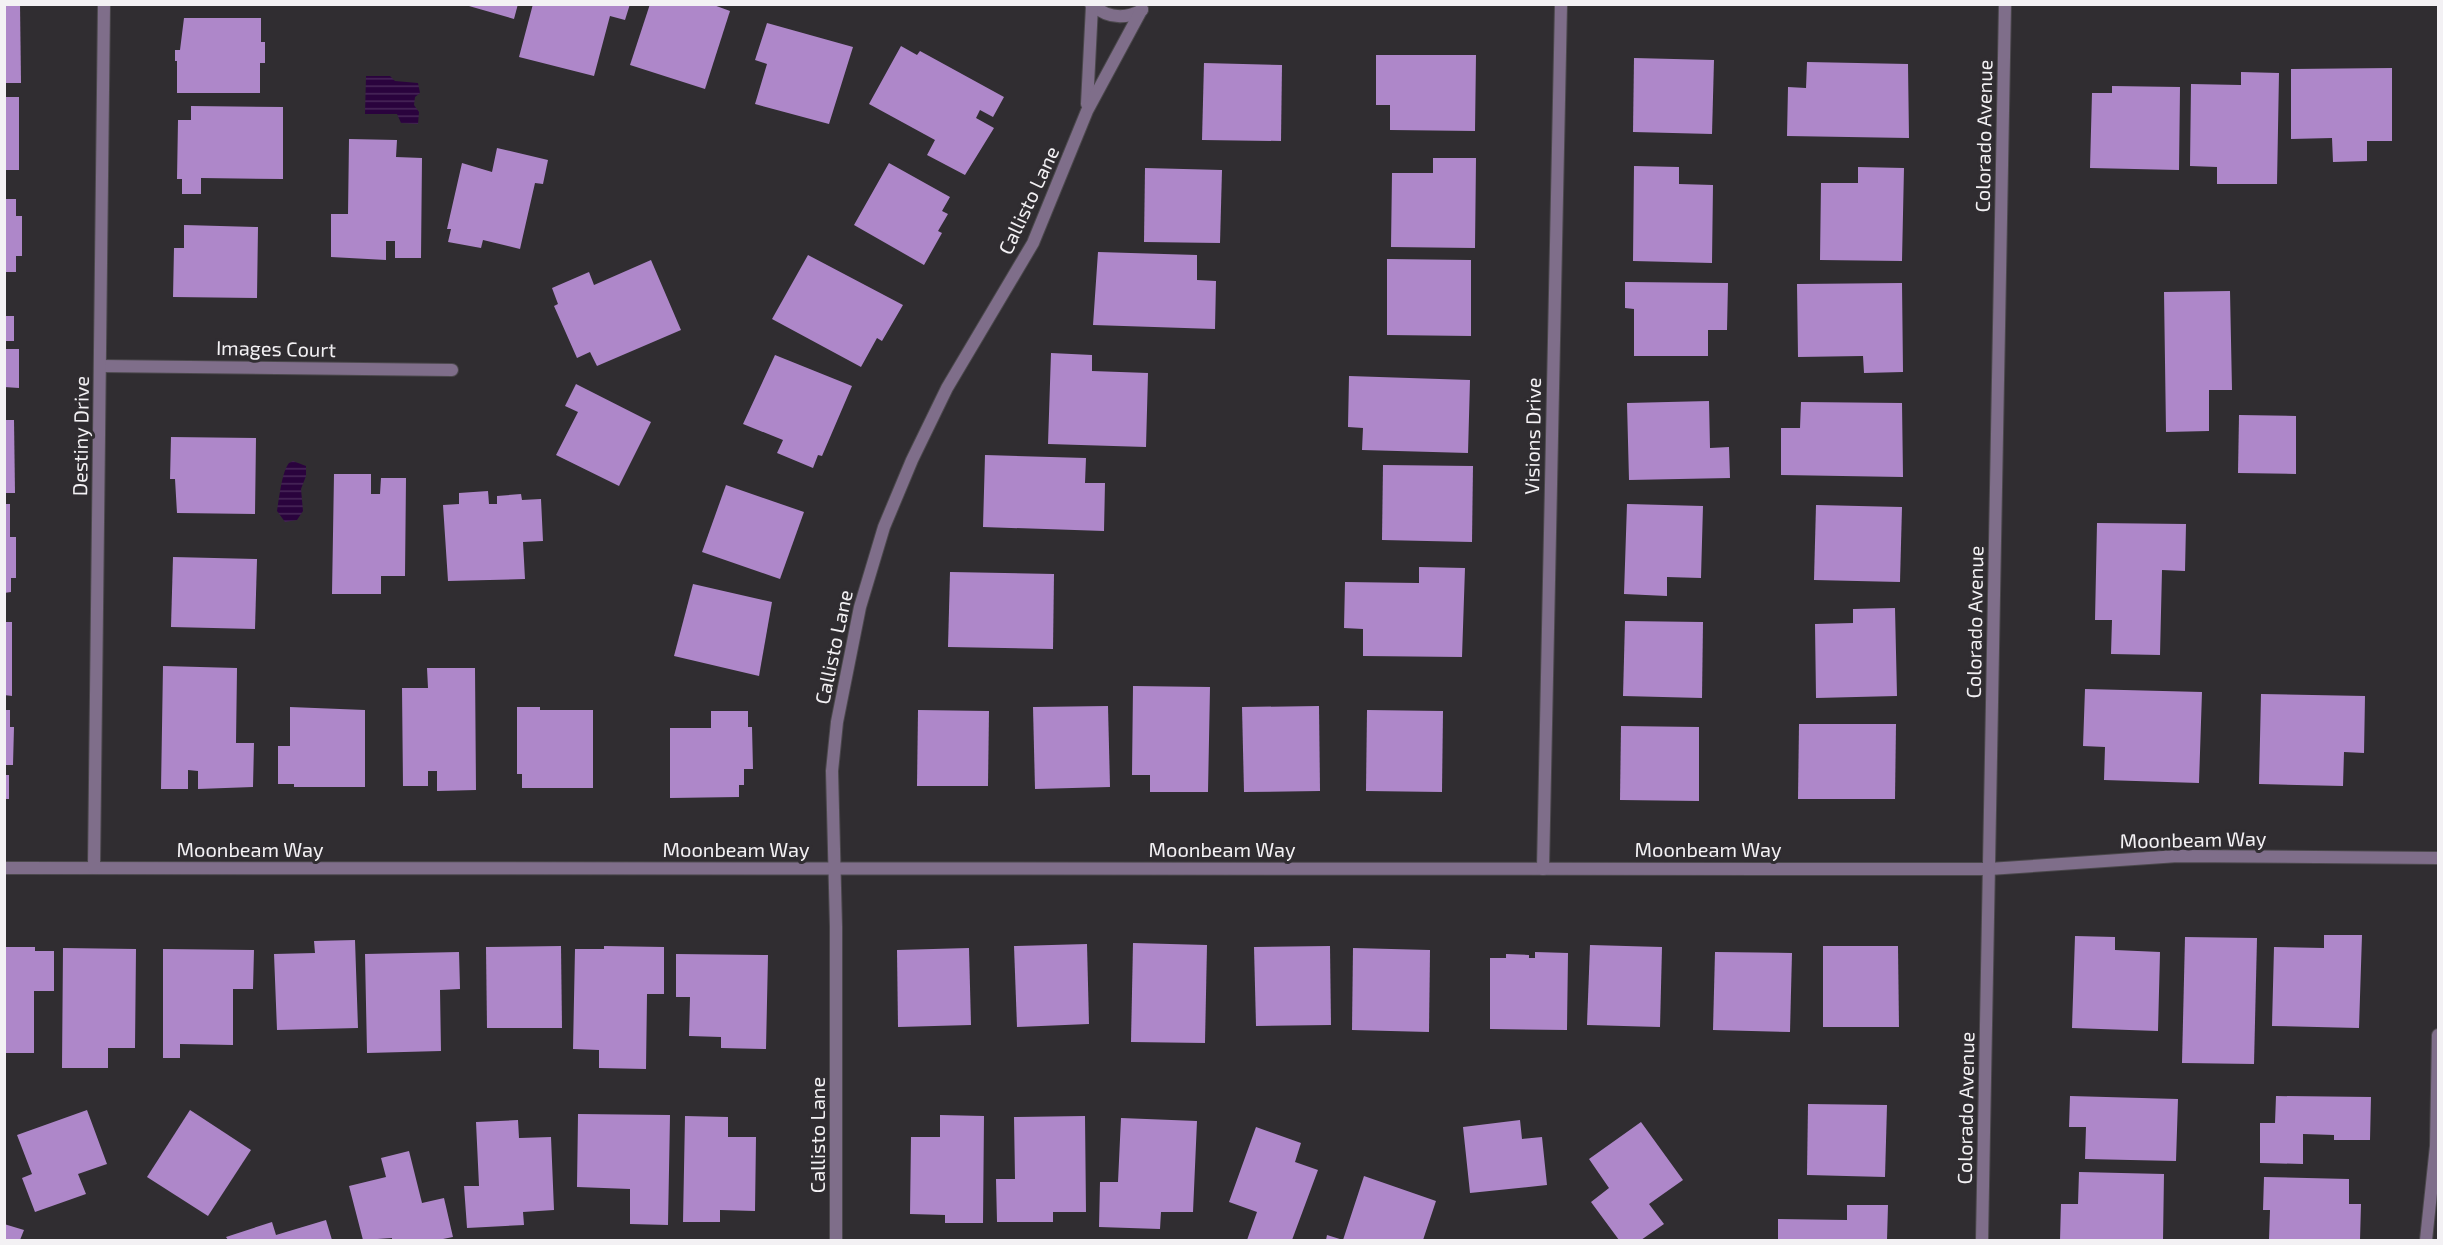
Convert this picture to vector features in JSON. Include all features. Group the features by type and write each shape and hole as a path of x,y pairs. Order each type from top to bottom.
{"street":[{"name":"Destiny Drive","path":"94,868 104,4"},
{"name":"Visions Drive","path":"1543,869 1561,4"},
{"name":"Colorado Avenue","path":"1982,1240 2005,4"},
{"path":"1092,5 1101,12 1122,17 1144,7"},
{"name":"Callisto Lane","path":"1087,111 1092,5"},
{"name":"Callisto Lane","path":"836,1240 836,927 832,771 837,722 860,607 884,527 912,460 947,388 1033,243 1087,111 1144,7"},
{"name":"Images Court","path":"100,366 452,370"},
{"name":"Moonbeam Way","path":"4,868 1989,869 2178,856 2439,858"},
{"path":"2426,1240 2436,1146 2439,1035"}],"shaded area":[{"path":"366,76 390,76 395,81 418,83 420,93 415,97 414,105 419,112 418,124 401,123 397,114 365,114"},
{"path":"293,461 306,466 306,476 301,489 303,511 297,520 285,522 277,511 284,472 289,463"}],"building":[{"path":"4,4 20,4 21,83 4,83"},
{"path":"462,4 518,4 514,19"},
{"path":"533,4 630,4 625,20 610,16 594,76 519,57"},
{"path":"650,4 711,4 730,11 705,89 630,65"},
{"path":"184,18 261,18 261,42 265,42 265,63 260,63 260,93 177,93 175,50 180,50"},
{"path":"767,23 853,47 829,124 755,104 767,64 755,60"},
{"path":"901,46 917,55 920,51 1004,97 993,117 980,110 976,118 994,128 965,175 927,155 935,140 869,104"},
{"path":"1376,55 1476,55 1475,131 1390,130 1390,105 1376,105"},
{"path":"1634,58 1714,60 1712,134 1633,132"},
{"path":"1807,62 1908,64 1909,138 1787,136 1788,87 1806,88"},
{"path":"1204,63 1282,65 1281,141 1202,140"},
{"path":"2392,68 2392,141 2367,141 2367,161 2333,162 2332,138 2291,139 2291,69"},
{"path":"2241,72 2279,73 2277,184 2217,184 2217,167 2190,166 2191,84 2241,85"},
{"path":"2112,86 2180,87 2179,170 2090,168 2092,93 2112,93"},
{"path":"4,97 19,97 19,170 4,170"},
{"path":"191,106 283,107 283,179 201,178 201,194 182,194 182,179 177,179 178,120 191,120"},
{"path":"349,139 397,140 396,157 422,158 421,258 395,258 395,241 386,241 386,260 331,257 331,214 348,214"},
{"path":"497,148 548,160 543,184 535,183 520,249 483,240 481,248 448,242 451,229 447,229 462,163 492,172"},
{"path":"1433,158 1476,158 1475,248 1391,247 1392,173 1433,173"},
{"path":"889,163 950,197 942,211 948,214 938,231 942,233 924,265 854,225"},
{"path":"1634,166 1679,167 1679,184 1713,185 1712,263 1633,261"},
{"path":"1858,167 1904,168 1902,261 1820,260 1821,183 1858,183"},
{"path":"1145,168 1222,170 1220,243 1144,242"},
{"path":"4,199 16,199 16,216 22,216 22,256 16,256 16,272 4,272"},
{"path":"184,225 258,227 257,298 173,297 174,248 184,248"},
{"path":"1098,252 1197,255 1197,280 1216,281 1215,329 1093,325"},
{"path":"808,255 903,305 882,341 877,338 861,367 772,319"},
{"path":"1387,259 1471,260 1471,336 1387,335"},
{"path":"651,260 681,330 597,366 590,352 577,358 554,306 558,304 552,288 589,272 594,285"},
{"path":"1625,282 1728,283 1727,330 1708,330 1708,356 1634,356 1634,309 1625,308"},
{"path":"1902,283 1903,372 1864,373 1863,356 1798,357 1797,284"},
{"path":"2230,291 2232,390 2209,390 2209,431 2166,432 2164,292"},
{"path":"4,316 14,316 14,341 4,341"},
{"path":"4,349 19,349 19,388 4,387"},
{"path":"1051,353 1092,355 1092,371 1148,373 1146,447 1048,444"},
{"path":"775,355 852,386 822,456 818,455 813,468 777,453 783,440 743,424"},
{"path":"1349,376 1470,380 1468,453 1362,450 1363,428 1348,427"},
{"path":"576,384 651,422 619,486 556,455 578,412 565,406"},
{"path":"1709,401 1710,448 1729,447 1730,478 1629,480 1627,403"},
{"path":"1801,402 1902,403 1903,477 1781,475 1781,428 1800,428"},
{"path":"2239,415 2296,416 2296,474 2238,473"},
{"path":"4,420 14,420 15,493 4,493"},
{"path":"171,437 256,438 255,514 177,513 175,479 170,479"},
{"path":"985,455 1086,458 1085,483 1105,483 1104,531 983,527"},
{"path":"1383,465 1473,466 1472,542 1382,540"},
{"path":"334,474 371,474 371,494 380,494 381,478 406,478 405,576 381,576 381,594 332,594"},
{"path":"726,485 804,512 780,579 702,552"},
{"path":"488,491 489,504 497,504 497,496 521,494 522,500 541,499 543,541 523,542 525,579 448,581 443,505 459,504 459,493"},
{"path":"4,504 10,504 10,537 16,537 16,578 11,578 11,592 4,593"},
{"path":"1627,504 1703,506 1701,578 1667,577 1667,596 1624,594"},
{"path":"1816,505 1902,507 1900,582 1814,580"},
{"path":"2097,523 2186,524 2185,571 2162,570 2160,655 2111,654 2112,620 2095,620"},
{"path":"173,557 257,559 255,629 171,627"},
{"path":"1419,567 1465,568 1462,657 1363,656 1363,629 1344,628 1345,582 1419,583"},
{"path":"950,572 1054,574 1053,649 948,647"},
{"path":"693,584 772,602 759,676 674,656"},
{"path":"1895,608 1897,696 1816,698 1815,624 1853,623 1853,609"},
{"path":"1625,621 1703,622 1702,698 1623,696"},
{"path":"4,622 12,622 12,696 4,695"},
{"path":"163,666 237,668 236,743 254,743 253,787 198,789 198,771 188,770 188,789 161,789"},
{"path":"427,668 475,668 476,790 437,791 437,771 428,771 428,786 403,786 402,688 428,688"},
{"path":"1133,686 1210,687 1208,792 1150,792 1150,775 1132,775"},
{"path":"2085,689 2202,692 2199,783 2104,780 2105,747 2083,746"},
{"path":"2261,694 2365,696 2364,753 2344,752 2343,786 2259,784"},
{"path":"1108,706 1110,787 1035,789 1033,707"},
{"path":"1319,706 1320,791 1244,792 1242,707"},
{"path":"290,707 365,710 365,787 294,787 294,784 278,784 278,746 290,746"},
{"path":"517,707 540,707 540,710 593,710 593,788 522,788 522,774 517,774"},
{"path":"4,710 10,710 10,727 14,727 13,765 4,765"},
{"path":"918,710 989,711 988,786 917,786"},
{"path":"1367,710 1443,711 1442,792 1366,791"},
{"path":"711,711 748,711 748,727 752,727 753,769 744,769 744,785 739,785 739,797 670,798 670,728 711,728"},
{"path":"1799,724 1896,724 1895,799 1798,799"},
{"path":"1621,726 1699,727 1699,801 1620,800"},
{"path":"4,775 9,775 9,799 4,799"},
{"path":"2324,935 2362,935 2359,1028 2272,1026 2274,947 2324,948"},
{"path":"2075,936 2115,937 2115,950 2160,952 2158,1031 2072,1028"},
{"path":"2185,937 2257,938 2254,1064 2182,1063"},
{"path":"355,940 358,1028 277,1030 274,954 315,953 314,941"},
{"path":"1133,943 1207,945 1205,1043 1131,1042"},
{"path":"1087,944 1089,1024 1017,1027 1014,946"},
{"path":"1590,945 1662,947 1660,1027 1587,1025"},
{"path":"561,946 562,1028 487,1028 486,947"},
{"path":"604,946 664,947 664,994 647,994 646,1069 599,1068 599,1050 573,1049 575,949 604,949"},
{"path":"1330,946 1331,1025 1256,1026 1254,947"},
{"path":"1823,946 1898,946 1899,1027 1823,1027"},
{"path":"4,947 35,947 35,951 54,951 54,991 34,991 34,1053 4,1053"},
{"path":"63,948 136,949 135,1048 108,1048 108,1068 62,1068"},
{"path":"969,948 971,1025 898,1027 897,950"},
{"path":"1353,948 1430,950 1429,1032 1352,1030"},
{"path":"163,949 254,950 253,989 233,989 233,1045 180,1044 180,1058 163,1058"},
{"path":"459,952 460,989 440,990 441,1051 367,1053 365,954"},
{"path":"1535,952 1568,953 1567,1030 1490,1029 1490,958 1506,958 1506,954 1529,955 1529,958 1535,958"},
{"path":"1715,952 1792,953 1790,1032 1713,1030"},
{"path":"676,954 768,955 766,1049 721,1048 721,1037 689,1036 690,997 676,997"},
{"path":"2070,1096 2178,1099 2176,1161 2085,1159 2086,1127 2069,1127"},
{"path":"2276,1096 2371,1097 2370,1140 2334,1140 2334,1135 2303,1134 2303,1164 2260,1163 2260,1123 2275,1123"},
{"path":"1808,1104 1887,1105 1885,1177 1807,1175"},
{"path":"87,1110 107,1164 78,1174 86,1194 35,1212 22,1178 32,1174 17,1135"},
{"path":"190,1110 251,1150 208,1216 147,1177"},
{"path":"578,1114 670,1115 668,1225 630,1224 630,1189 577,1187"},
{"path":"940,1115 984,1116 983,1223 945,1223 945,1215 910,1214 911,1137 940,1137"},
{"path":"685,1116 728,1117 728,1137 756,1137 755,1211 720,1210 720,1222 683,1222"},
{"path":"1085,1116 1086,1212 1053,1212 1053,1222 997,1222 996,1179 1015,1179 1014,1117"},
{"path":"1121,1118 1197,1121 1193,1212 1161,1212 1160,1229 1099,1227 1100,1182 1118,1182"},
{"path":"518,1120 519,1138 551,1137 554,1210 523,1212 524,1225 467,1228 464,1186 479,1186 476,1122"},
{"path":"1520,1120 1522,1139 1542,1137 1547,1185 1470,1193 1463,1127"},
{"path":"1641,1122 1683,1180 1649,1204 1664,1224 1641,1240 1619,1240 1591,1202 1609,1188 1589,1159"},
{"path":"1256,1127 1301,1143 1295,1162 1318,1170 1292,1240 1247,1240 1257,1212 1229,1202"},
{"path":"409,1151 422,1203 444,1198 453,1237 438,1240 392,1240 392,1238 363,1240 349,1186 386,1177 381,1158"},
{"path":"2079,1172 2164,1174 2163,1240 2060,1240 2061,1204 2078,1204"},
{"path":"1364,1176 1436,1201 1423,1240 1343,1240"},
{"path":"2264,1177 2349,1179 2349,1204 2361,1204 2360,1240 2269,1240 2270,1210 2263,1210"},
{"path":"1847,1205 1888,1205 1887,1240 1778,1240 1778,1219 1847,1220"},
{"path":"326,1220 332,1240 228,1240 226,1237 272,1222 276,1235"},
{"path":"4,1224 24,1230 20,1240 4,1240"},
{"path":"1327,1235 1343,1240 1326,1240"}]}
